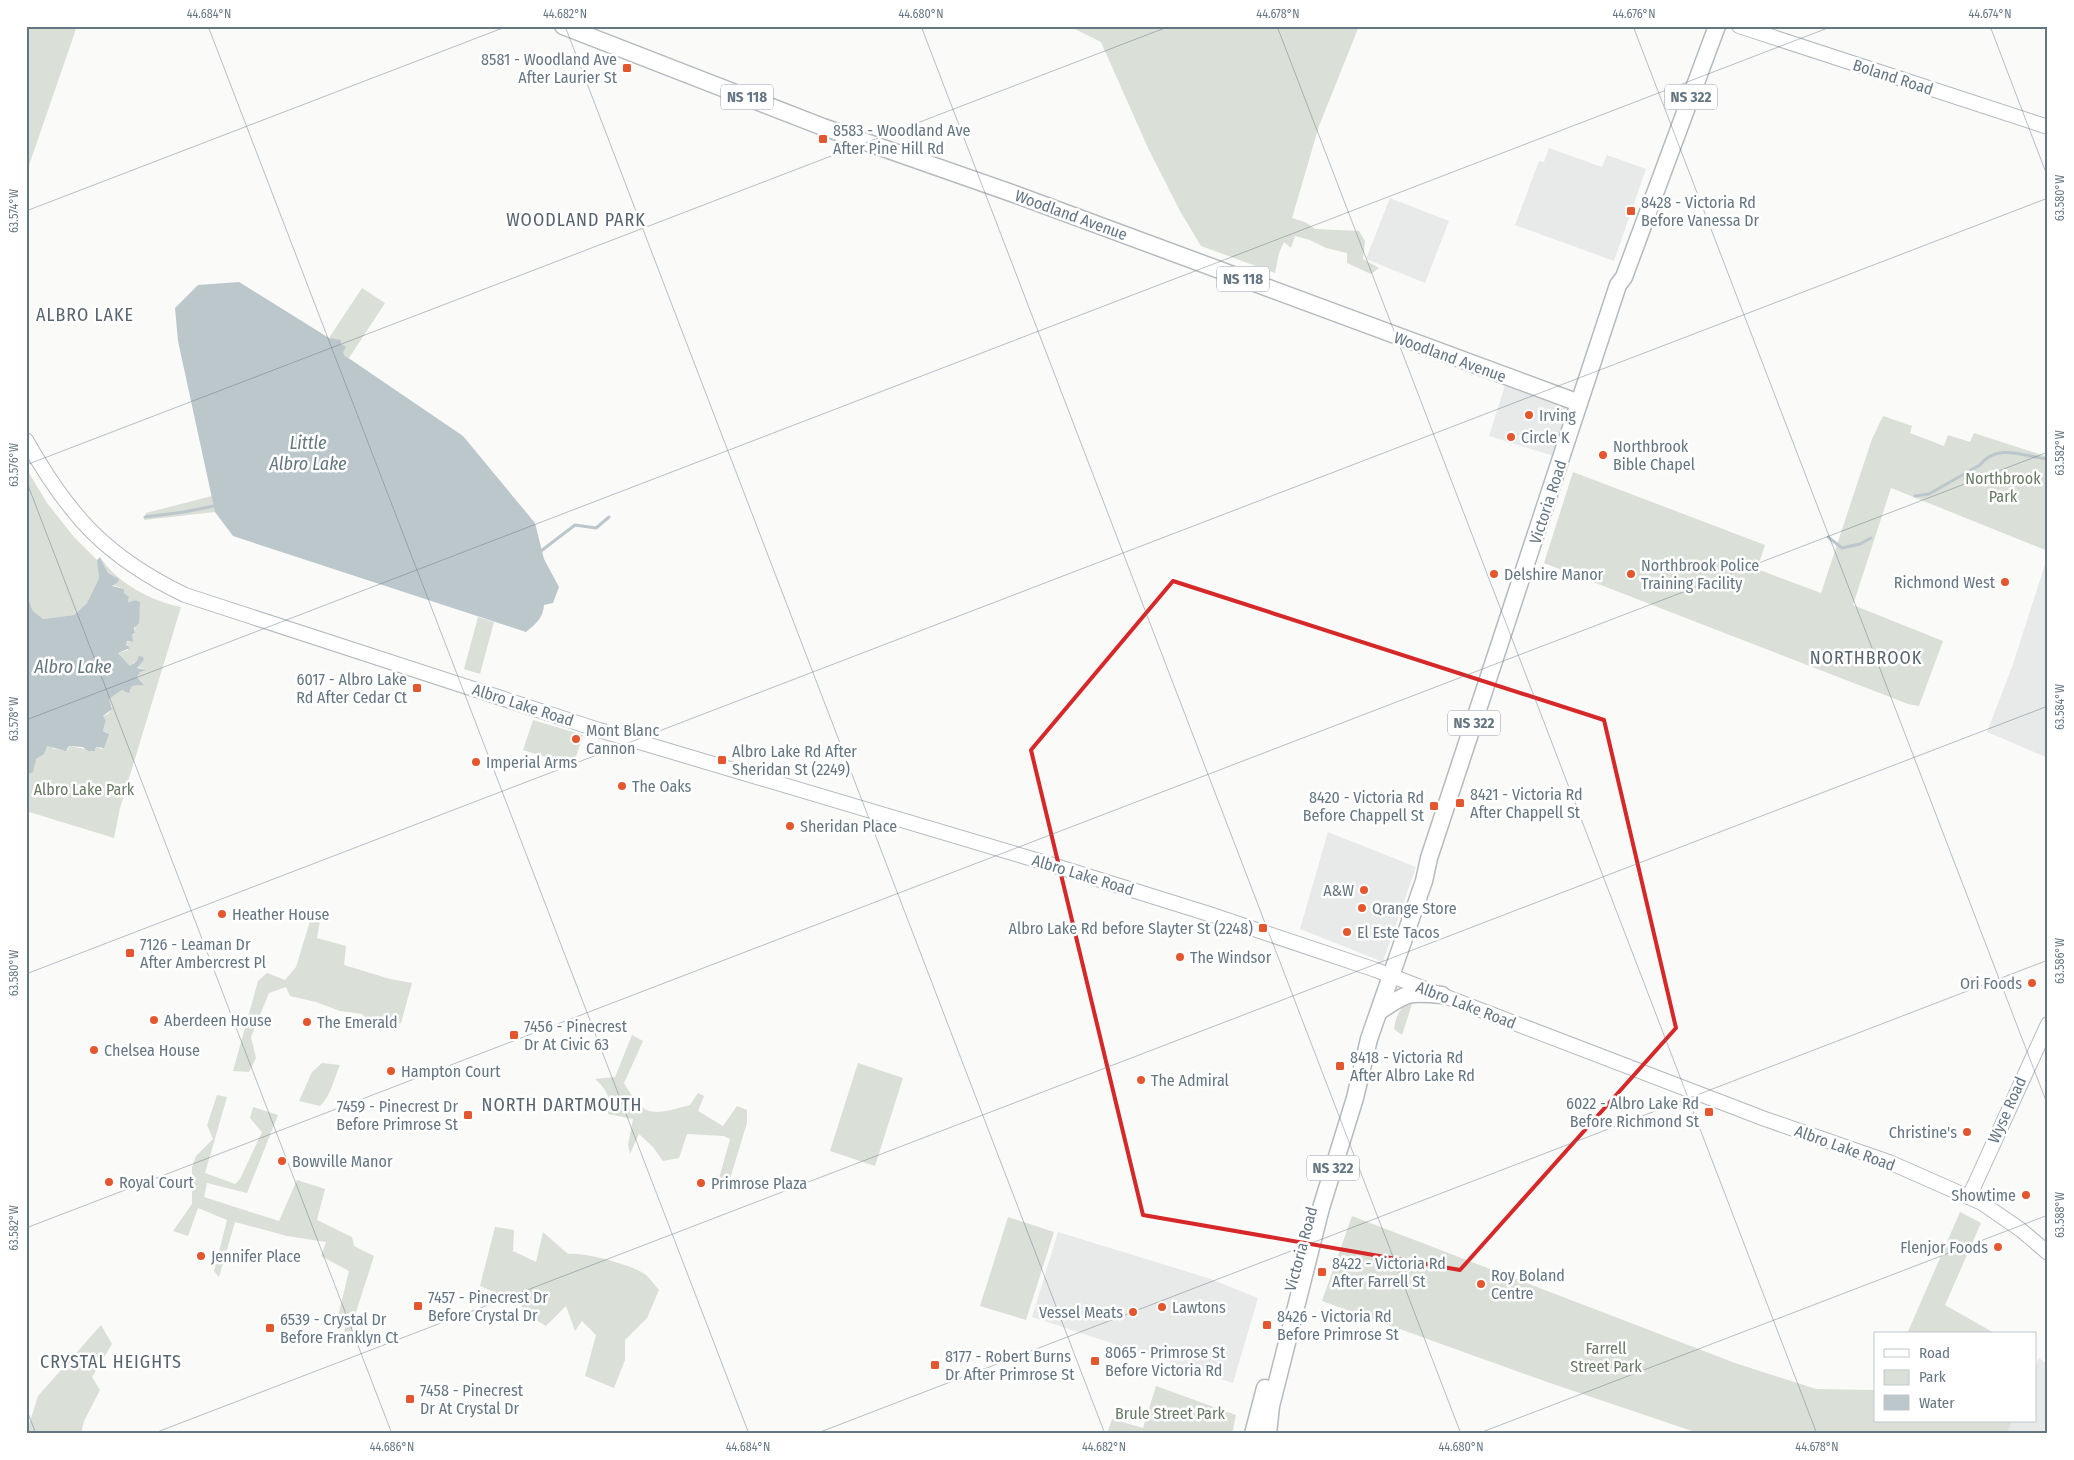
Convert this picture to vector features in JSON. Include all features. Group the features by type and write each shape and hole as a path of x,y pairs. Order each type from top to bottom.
{"main road":[{"name":"Woodland Avenue","path":"563,26 824,127 1017,194 1579,403"},
{"name":"Victoria Road","path":"1268,1434 1271,1406 1298,1297 1369,1039 1380,1011 1618,285 1624,277 1717,26"},
{"path":"1553,394 1566,389 1581,378 1592,362"},
{"path":"1380,1011 1405,994 1442,995"},
{"name":"Victoria Road","path":"1254,1434 1309,1215 1344,1095 1369,1039"}],"street":[{"name":"Boland Road","path":"1739,26 2048,127"},
{"name":"Albro Lake Road","path":"26,440 48,479 70,509 101,541 140,570 185,595 599,730 805,792 900,818 1209,914 1391,976 1764,1119 1889,1162 1969,1197 2000,1216 2048,1253"},
{"name":"Wyse Road","path":"1969,1197 2048,1024"}],"highlighted area":[{"path":"1173,581 1604,720 1676,1028 1460,1270 1143,1215 1031,750"}],"shaded area":[{"path":"1549,148 1602,167 1607,155 1646,169 1614,261 1515,225 1539,161 1544,162"},
{"path":"1390,198 1449,221 1425,283 1366,259"},
{"path":"1507,379 1576,404 1560,458 1489,436"},
{"path":"2048,555 2048,758 1987,732 2012,667"},
{"path":"1328,832 1416,867 1383,962 1300,929"},
{"path":"1058,1232 1208,1278 1258,1298 1233,1383 1032,1317"},
{"path":"2039,1358 2048,1365 2048,1434 2007,1434 2012,1422 2036,1422 2036,1366"}],"green space":[{"path":"26,26 77,26 26,174"},
{"path":"1069,26 1359,26 1319,126 1292,218 1305,222 1315,229 1359,231 1365,241 1363,259 1379,268 1371,274 1347,263 1347,253 1326,248 1310,240 1295,236 1291,248 1284,242 1279,253 1275,273 1201,246 1180,211 1148,148 1101,42"},
{"path":"362,288 385,303 349,358 343,354 341,341 329,338"},
{"name":"Northbrook Park","path":"1883,416 1912,426 1910,433 1944,446 1948,435 1970,442 1974,433 2048,457 2048,551 1891,488 1853,605 1943,641 1919,706 1908,704 1544,563 1573,472 1765,545 1757,569 1821,593 1872,439"},
{"path":"26,468 47,503 74,537 97,560 99,578 87,603 74,615 43,619 33,611 26,594"},
{"path":"212,496 215,512 144,520 146,513"},
{"name":"Albro Lake Park","path":"100,557 116,575 136,590 158,600 181,607 120,808 114,838 26,811 26,775 36,759 45,752 45,747 48,745 54,749 68,750 69,746 88,751 95,751 96,747 102,749 108,733 103,731 106,720 103,716 108,714 112,707 109,699 122,690 130,691 132,686 138,686 142,682 137,677 144,669 137,667 144,660 143,657 138,658 133,663 133,666 130,666 118,653 128,650 126,642 131,642 132,635 135,634 140,602 136,600 128,602 129,598 124,593 124,589 112,585 117,578 108,573"},
{"path":"478,617 494,622 480,674 464,669"},
{"path":"533,720 583,735 573,766 523,750"},
{"path":"311,918 320,921 317,938 346,946 344,965 390,979 412,983 401,1023 380,1030 362,1014 340,1011 316,1002 290,996 286,987 269,993 251,1037 256,1058 249,1072 233,1071 258,981 267,973 285,980 296,967"},
{"path":"1408,1001 1413,1001 1402,1035 1394,1029 1398,1014"},
{"path":"632,1035 643,1041 624,1083 631,1095 644,1108 658,1112 690,1105 698,1093 704,1096 698,1111 723,1126 737,1106 747,1110 747,1123 729,1182 718,1182 730,1139 724,1136 687,1134 679,1158 663,1161 653,1147 639,1134 630,1154 628,1145 633,1119 608,1114 609,1099 602,1086 595,1079 615,1077"},
{"path":"322,1063 340,1065 327,1097 320,1106 299,1101 312,1072"},
{"path":"858,1063 903,1078 875,1166 830,1151"},
{"path":"217,1095 227,1097 205,1173 235,1184 240,1179 262,1132 250,1118 253,1107 278,1115 247,1193 207,1183 204,1197 279,1221 297,1180 325,1189 317,1220 352,1237 354,1246 374,1256 356,1312 348,1347 343,1343 345,1327 338,1316 349,1271 321,1256 326,1242 287,1236 235,1222 219,1277 214,1271 227,1220 198,1208 188,1236 173,1231 192,1204 192,1167 196,1156 213,1139 207,1125"},
{"path":"1960,1212 1981,1223 1945,1305 1992,1332 1908,1332"},
{"name":"Farrell Street Park","path":"1352,1216 1735,1363 1816,1389 1874,1390 1874,1422 2012,1422 2007,1434 1701,1434 1547,1382 1322,1301"},
{"path":"1008,1217 1054,1232 1026,1320 980,1306"},
{"path":"495,1227 514,1230 513,1251 536,1262 543,1232 568,1254 597,1257 640,1271 650,1278 659,1290 647,1318 625,1340 625,1360 614,1388 585,1376 596,1335 582,1321 575,1331 566,1306 546,1326 526,1314 520,1303 480,1286"},
{"path":"101,1325 112,1344 92,1377 100,1390 84,1421 81,1434 26,1434 38,1396"},
{"name":"Brule Street Park","path":"1156,1386 1236,1415 1232,1434 1107,1434 1112,1419 1143,1428"}],"water":[{"name":"Little Albro Lake","path":"239,282 329,338 341,340 341,344 346,347 343,352 344,355 463,436 535,523 544,559 559,587 553,603 544,605 541,617 530,629 526,632 233,536 215,512 178,341 175,308 198,285"},
{"name":"Albro Lake","path":"100,557 108,573 119,579 112,586 124,589 124,593 129,597 128,602 136,600 140,602 139,623 134,628 133,642 127,641 126,645 130,648 118,653 130,666 136,662 139,656 143,657 144,660 137,668 146,670 140,672 137,677 144,685 132,686 129,693 122,690 109,699 112,709 103,716 106,720 103,731 109,734 104,748 96,747 95,751 88,751 83,747 69,746 66,751 47,746 44,754 36,759 33,772 26,775 26,594 33,611 43,619 74,615 87,603 99,578 97,560"}],"waterway":[{"path":"1915,496 1929,494 1980,465 1987,458 1995,454 2003,452 2048,459"},
{"path":"145,517 214,506"},
{"path":"541,551 575,525 596,528 609,517"},
{"path":"1828,537 1842,548 1860,544 1871,538"}],"place":[{"name":"8581 - Woodland Ave After Laurier St","path":"627,68"},
{"name":"8583 - Woodland Ave After Pine Hill Rd","path":"823,139"},
{"name":"8428 - Victoria Rd Before Vanessa Dr","path":"1631,211"},
{"name":"Irving","path":"1529,415"},
{"name":"Circle K","path":"1511,437"},
{"name":"Northbrook Bible Chapel","path":"1603,455"},
{"name":"Delshire Manor","path":"1494,574"},
{"name":"Northbrook Police Training Facility","path":"1631,574"},
{"name":"Richmond West","path":"2005,582"},
{"name":"6017 - Albro Lake Rd After Cedar Ct","path":"417,688"},
{"name":"Mont Blanc Cannon","path":"576,739"},
{"name":"Albro Lake Rd After Sheridan St (2249)","path":"722,760"},
{"name":"Imperial Arms","path":"476,762"},
{"name":"The Oaks","path":"622,786"},
{"name":"8421 - Victoria Rd After Chappell St","path":"1460,803"},
{"name":"8420 - Victoria Rd Before Chappell St","path":"1434,806"},
{"name":"Sheridan Place","path":"790,826"},
{"name":"A&W","path":"1364,890"},
{"name":"Qrange Store","path":"1362,908"},
{"name":"Heather House","path":"222,914"},
{"name":"Albro Lake Rd before Slayter St (2248)","path":"1263,928"},
{"name":"El Este Tacos","path":"1347,932"},
{"name":"7126 - Leaman Dr After Ambercrest Pl","path":"130,953"},
{"name":"The Windsor","path":"1180,957"},
{"name":"Ori Foods","path":"2032,983"},
{"name":"Aberdeen House","path":"154,1020"},
{"name":"The Emerald","path":"307,1022"},
{"name":"7456 - Pinecrest Dr At Civic 63","path":"514,1035"},
{"name":"Chelsea House","path":"94,1050"},
{"name":"8418 - Victoria Rd After Albro Lake Rd","path":"1340,1066"},
{"name":"Hampton Court","path":"391,1071"},
{"name":"The Admiral","path":"1141,1080"},
{"name":"6022 - Albro Lake Rd Before Richmond St","path":"1709,1112"},
{"name":"7459 - Pinecrest Dr Before Primrose St","path":"468,1115"},
{"name":"Christine's","path":"1967,1132"},
{"name":"Bowville Manor","path":"282,1161"},
{"name":"Royal Court","path":"109,1182"},
{"name":"Primrose Plaza","path":"701,1183"},
{"name":"Showtime","path":"2026,1195"},
{"name":"Flenjor Foods","path":"1998,1247"},
{"name":"Jennifer Place","path":"201,1256"},
{"name":"8422 - Victoria Rd After Farrell St","path":"1322,1272"},
{"name":"Roy Boland Centre","path":"1481,1284"},
{"name":"7457 - Pinecrest Dr Before Crystal Dr","path":"418,1306"},
{"name":"Lawtons","path":"1162,1307"},
{"name":"Vessel Meats","path":"1133,1312"},
{"name":"8426 - Victoria Rd Before Primrose St","path":"1267,1325"},
{"name":"6539 - Crystal Dr Before Franklyn Ct","path":"270,1328"},
{"name":"8065 - Primrose St Before Victoria Rd","path":"1095,1361"},
{"name":"8177 - Robert Burns Dr After Primrose St","path":"935,1365"},
{"name":"7458 - Pinecrest Dr At Crystal Dr","path":"410,1399"}],"district":[{"name":"WOODLAND PARK","path":"576,220"},
{"name":"ALBRO LAKE","path":"85,315"},
{"name":"NORTHBROOK","path":"1866,658"},
{"name":"NORTH DARTMOUTH","path":"562,1105"},
{"name":"CRYSTAL HEIGHTS","path":"111,1362"}]}
